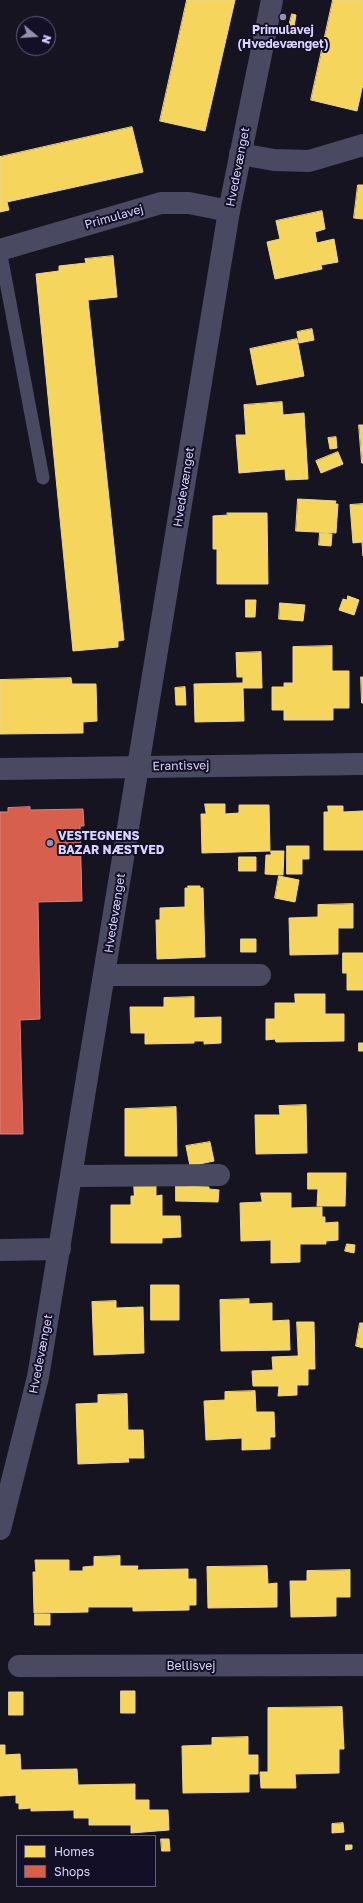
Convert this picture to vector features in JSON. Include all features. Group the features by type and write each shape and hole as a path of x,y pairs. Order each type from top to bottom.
{"street":[{"name":"Hvedevænget","path":"0,1529 38,1377 229,211 272,0"},
{"path":"240,154 274,160 309,161 363,145"},
{"name":"Primulavej","path":"0,250 161,203 189,203 229,211"},
{"name":"Erantisvej","path":"0,769 363,764"},
{"path":"104,974 260,975"},
{"path":"72,1176 220,1175"},
{"path":"0,1250 60,1249"},
{"name":"Bellisvej","path":"18,1666 363,1665"}],"lane":[{"path":"0,250 43,478"}],"building: Homes":[{"path":"187,0 235,0 205,131 160,121"},
{"path":"333,0 363,0 363,84 357,111 311,100"},
{"path":"292,14 296,15 294,27 289,26"},
{"path":"132,127 143,172 7,202 9,210 0,212 0,157"},
{"path":"358,185 363,185 363,219 354,218"},
{"path":"322,211 325,229 315,232 317,243 334,239 338,262 321,265 322,269 275,279 267,242 280,239 276,221"},
{"path":"113,256 117,297 88,300 124,640 118,641 118,647 73,651 36,274 59,271 59,266 86,263 85,259"},
{"path":"312,329 314,340 299,343 297,332"},
{"path":"297,339 304,376 257,385 250,349"},
{"path":"282,402 283,415 304,413 308,479 286,480 285,469 239,473 236,435 246,435 244,405"},
{"path":"359,425 363,425 363,463 362,463"},
{"path":"336,437 337,448 330,449 328,438"},
{"path":"338,452 343,464 321,473 316,461"},
{"path":"298,499 336,501 335,504 338,504 336,533 296,531"},
{"path":"363,504 363,556 362,542 353,543 350,505"},
{"path":"227,513 267,513 268,584 217,584 217,549 213,549 213,516 228,515"},
{"path":"320,533 332,534 331,546 319,545"},
{"path":"348,596 359,600 354,615 339,610 343,599 347,600"},
{"path":"246,600 256,600 255,617 246,617"},
{"path":"280,603 305,605 303,621 279,619"},
{"path":"332,646 332,671 349,671 349,708 333,708 333,720 284,720 284,710 272,710 272,687 284,687 284,683 293,683 293,647"},
{"path":"261,652 262,688 243,688 244,721 195,722 194,684 243,683 243,677 237,677 236,653"},
{"path":"361,677 363,677 363,703 362,703"},
{"path":"71,678 72,684 96,684 97,721 83,722 83,733 0,734 0,680"},
{"path":"185,687 186,705 176,705 175,688"},
{"path":"205,804 225,804 225,814 239,813 239,805 269,805 270,851 202,853 201,814 206,814"},
{"path":"328,806 343,806 343,812 363,811 363,850 324,850 324,812 328,812"},
{"path":"287,846 309,846 309,859 302,859 302,874 287,874"},
{"path":"271,851 284,851 283,875 265,874 266,855 271,855"},
{"path":"239,857 256,857 256,871 239,871"},
{"path":"279,876 299,880 295,902 275,898"},
{"path":"188,886 200,886 200,888 203,888 205,957 157,959 156,920 160,920 160,908 185,907 185,888 188,888"},
{"path":"353,904 353,928 338,928 338,954 290,955 289,918 318,917 318,905"},
{"path":"241,939 256,939 256,952 241,952"},
{"path":"343,953 363,953 363,990 347,990 347,973 343,973"},
{"path":"295,994 325,994 325,1014 344,1014 344,1041 276,1042 275,1039 266,1040 266,1019 275,1019 275,1003 295,1003"},
{"path":"194,997 194,1018 221,1017 221,1043 204,1044 204,1041 194,1041 194,1043 145,1044 145,1033 131,1033 130,1007 164,1007 164,998"},
{"path":"359,1043 363,1043 363,1051 359,1051"},
{"path":"306,1105 307,1153 256,1154 255,1115 280,1115 279,1106"},
{"path":"176,1107 177,1156 125,1156 125,1109"},
{"path":"210,1142 214,1161 190,1166 186,1146"},
{"path":"308,1173 346,1173 345,1206 317,1206 318,1189 308,1189"},
{"path":"134,1184 156,1184 156,1196 162,1195 162,1216 180,1216 181,1237 162,1238 162,1243 111,1243 111,1205 131,1205 131,1196 134,1196"},
{"path":"176,1186 209,1187 209,1189 219,1190 218,1202 176,1201"},
{"path":"261,1193 291,1193 291,1208 322,1207 322,1217 325,1217 325,1223 338,1222 338,1240 326,1241 326,1244 300,1244 300,1262 271,1263 271,1240 241,1241 240,1203 262,1202"},
{"path":"347,1244 355,1245 354,1253 345,1251"},
{"path":"151,1285 179,1285 179,1320 151,1320"},
{"path":"249,1299 249,1304 272,1303 272,1321 289,1320 290,1350 221,1351 220,1300"},
{"path":"116,1301 116,1308 143,1307 144,1353 94,1355 92,1302"},
{"path":"297,1322 314,1322 315,1369 308,1369 308,1385 297,1385 297,1395 278,1396 279,1386 253,1386 252,1371 273,1370 272,1357 298,1356"},
{"path":"360,1323 363,1323 363,1348 356,1346"},
{"path":"255,1391 256,1412 274,1412 275,1437 270,1437 270,1449 242,1450 242,1438 206,1440 204,1401 225,1400 225,1392"},
{"path":"127,1394 128,1430 143,1430 144,1458 128,1458 129,1462 78,1464 76,1404 98,1403 98,1395"},
{"path":"120,1556 120,1566 138,1566 137,1570 188,1569 188,1579 196,1579 196,1605 189,1605 189,1610 133,1611 133,1607 88,1607 88,1612 34,1613 33,1572 36,1572 35,1560 69,1560 69,1571 83,1571 83,1567 94,1566 94,1557"},
{"path":"267,1566 268,1584 277,1583 277,1607 208,1608 207,1567"},
{"path":"350,1570 350,1597 336,1597 336,1616 291,1617 290,1581 307,1581 307,1571"},
{"path":"35,1614 50,1614 50,1625 35,1625"},
{"path":"121,1691 135,1691 135,1713 121,1713"},
{"path":"9,1692 23,1692 23,1715 9,1715"},
{"path":"342,1707 344,1749 339,1749 339,1773 295,1774 296,1788 261,1788 260,1772 268,1772 268,1708"},
{"path":"248,1737 248,1755 258,1755 258,1774 249,1774 249,1792 183,1793 182,1746 212,1745 212,1738"},
{"path":"0,1745 5,1745 5,1755 20,1754 21,1770 77,1769 78,1785 135,1784 135,1800 149,1800 149,1810 168,1810 169,1830 131,1833 131,1825 89,1825 89,1818 74,1818 74,1810 31,1811 31,1808 19,1809 19,1803 16,1803 16,1795 0,1796"},
{"path":"343,1823 344,1832 332,1833 332,1824"},
{"path":"161,1839 169,1839 170,1851 162,1851"},
{"path":"346,1845 352,1845 352,1849 346,1850"}],"building: Shops":[{"path":"30,807 30,810 83,809 84,826 80,826 82,901 38,902 40,1019 20,1020 23,1134 0,1134 0,812 8,812 8,808"}],"place":[{"name":"Primulavej (Hvedevænget)","path":"283,17"},
{"name":"VESTEGNENS BAZAR NÆSTVED","path":"50,843"}]}
